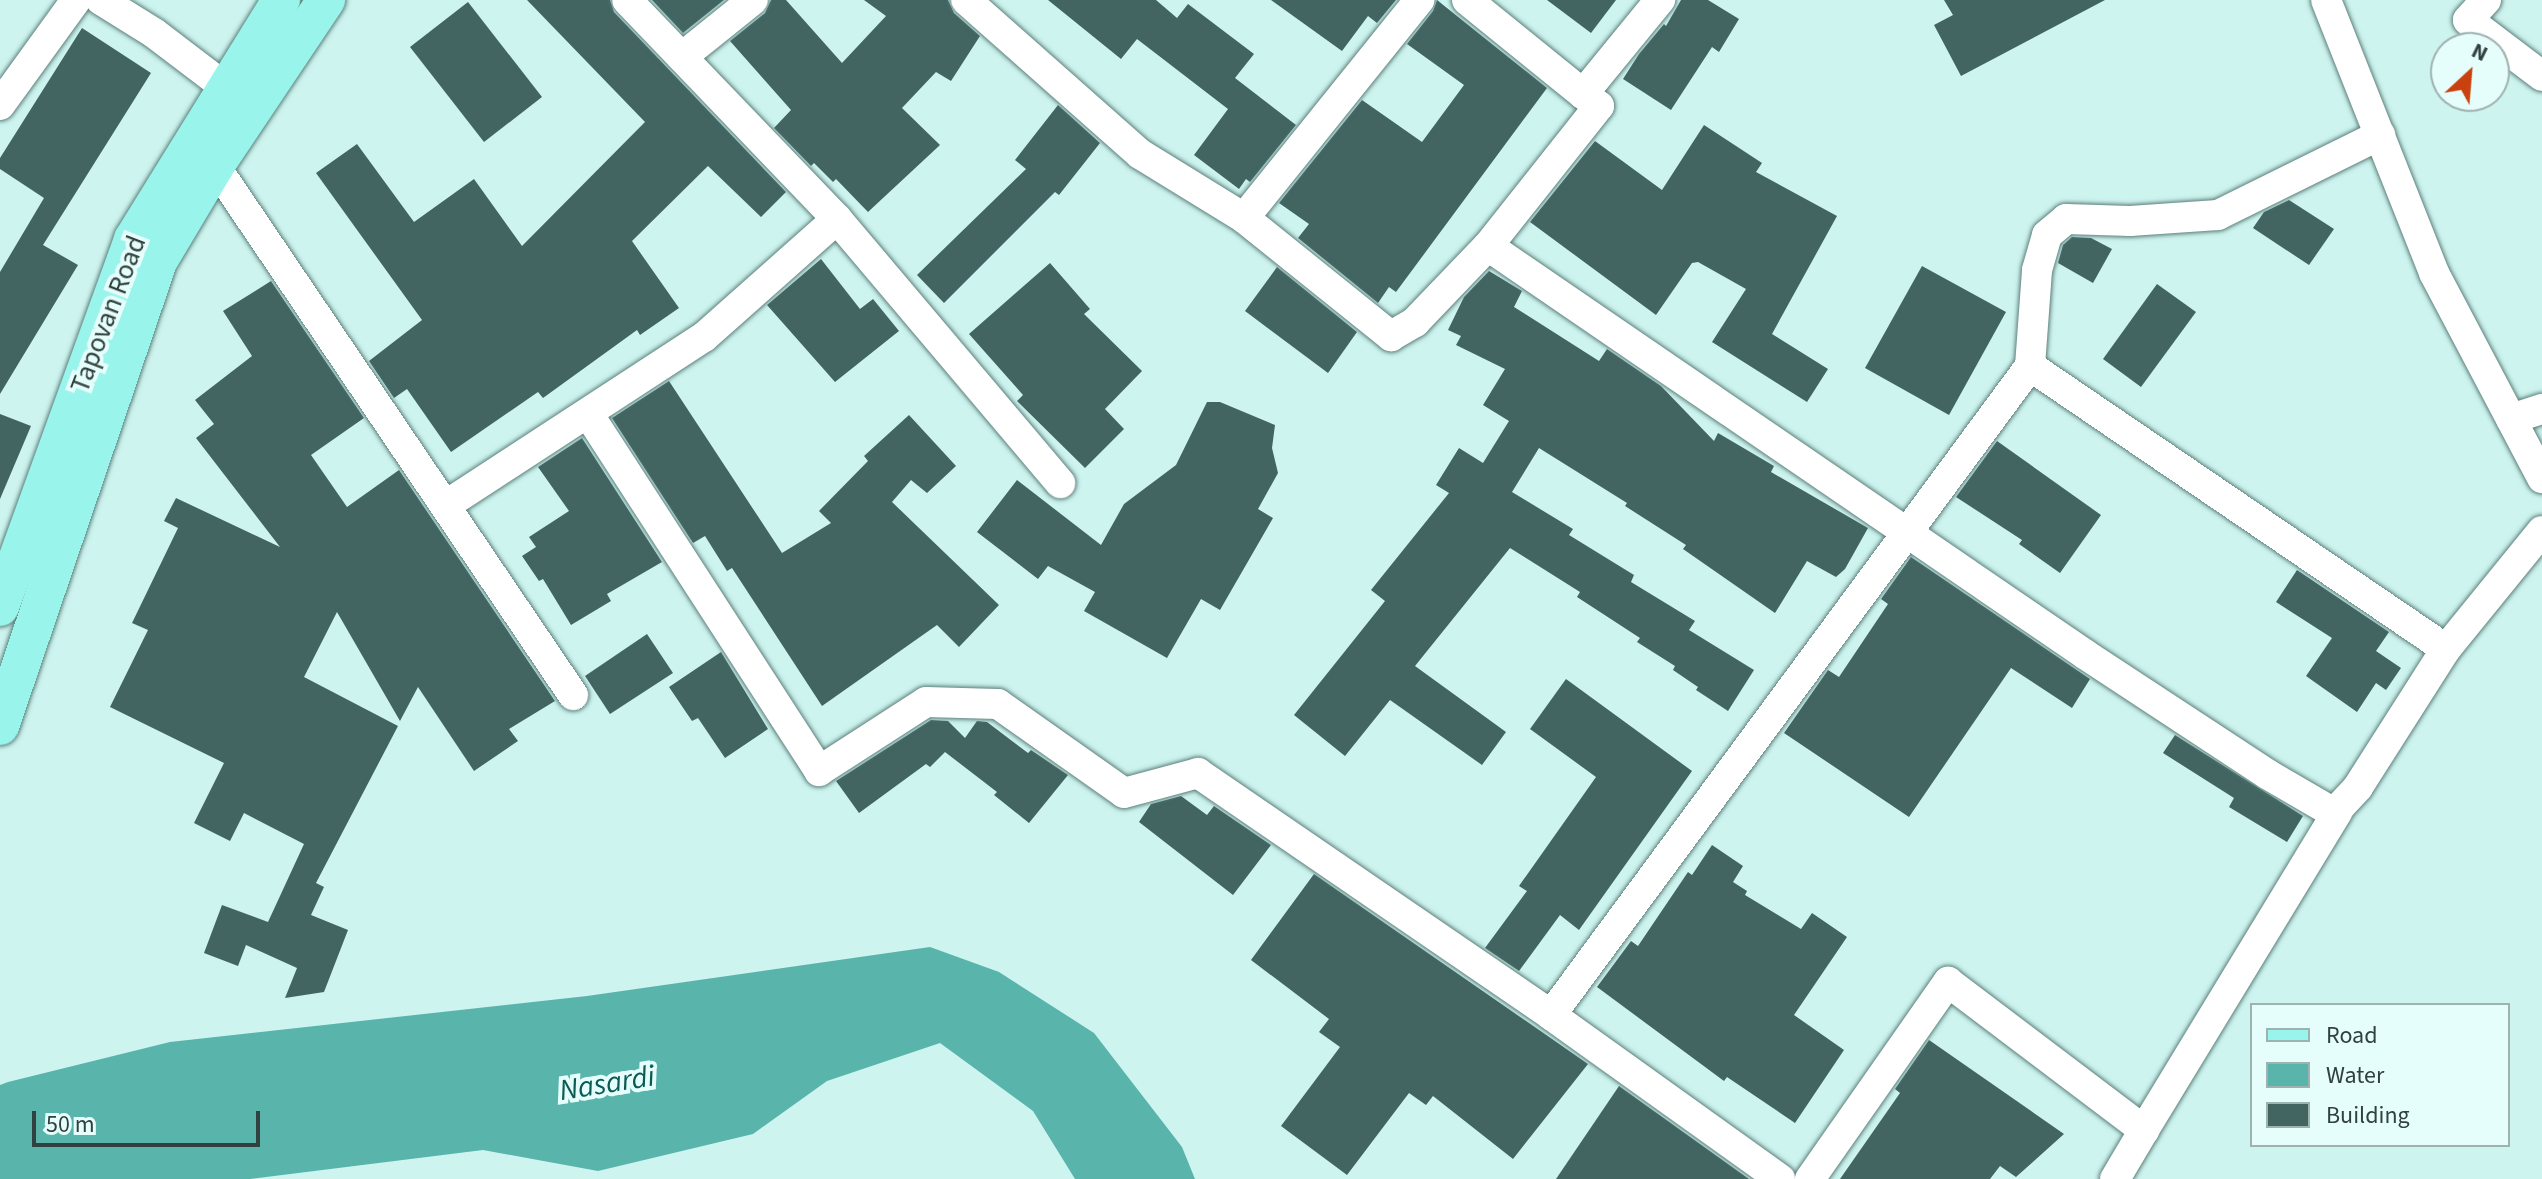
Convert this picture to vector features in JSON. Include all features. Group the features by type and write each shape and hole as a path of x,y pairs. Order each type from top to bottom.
{"main road":[{"name":"Tapovan Road","path":"0,607 133,239 281,0"},
{"path":"0,726 159,260 215,166 326,0"}],"street":[{"path":"0,105 76,0"},
{"path":"101,0 154,33 225,87"},
{"path":"627,0 837,219 1060,483"},
{"path":"682,57 753,0"},
{"path":"966,0 1140,154 1244,218 1391,336 1415,322 1488,246 1599,106 1467,0"},
{"path":"1244,218 1419,0"},
{"path":"1583,94 1660,0"},
{"path":"2326,0 2434,273 2542,478"},
{"path":"2486,0 2468,20 2542,76"},
{"path":"1551,1015 2030,366 2037,270 2047,235 2066,219 2130,221 2218,215 2380,135"},
{"path":"215,166 573,695"},
{"path":"446,505 589,415 704,337 837,219"},
{"path":"1488,246 1905,532 2267,774 2338,811"},
{"path":"2030,366 2446,649"},
{"path":"2511,419 2542,409"},
{"path":"589,415 819,771 926,702 998,704 1124,793 1198,773 1551,1015 1780,1179"},
{"path":"2115,1179 2338,811 2358,787 2446,649 2542,531"},
{"path":"1810,1179 1948,982 2144,1130"}],"water":[{"name":"Nasardi","path":"930,947 999,972 1094,1033 1182,1147 1195,1179 1075,1179 1033,1111 940,1043 827,1081 753,1134 598,1171 483,1150 250,1179 0,1179 0,1085 8,1082 170,1042 587,996"}],"building":[{"path":"527,0 610,0 614,12 786,192 761,217 708,166 632,241 679,308 640,335 637,330 543,398 538,392 451,452 407,389 394,398 369,361 422,320 316,173 357,144 414,222 474,179 522,246 645,122"},
{"path":"652,0 724,0 683,33"},
{"path":"771,0 786,0 842,63 886,16 864,0 948,0 954,13 980,36 951,81 936,72 902,108 940,145 868,212 836,179 833,182 814,163 811,166 774,128 791,110 730,41 765,13"},
{"path":"1048,0 1156,0 1177,18 1188,4 1254,54 1235,78 1296,125 1250,182 1246,179 1239,189 1194,155 1228,109 1137,39 1121,59"},
{"path":"1271,0 1396,0 1377,23 1368,16 1342,51"},
{"path":"1437,0 1547,88 1396,292 1389,287 1378,303 1298,238 1309,224 1279,203 1362,100 1422,142 1464,85 1407,44 1433,11"},
{"path":"1547,0 1616,0 1591,33"},
{"path":"1681,0 1708,0 1739,19 1719,52 1712,47 1671,110 1623,79 1639,54 1664,24 1666,26"},
{"path":"1944,0 2105,0 1961,76 1934,25 1953,15"},
{"path":"468,2 542,97 484,142 410,47"},
{"path":"82,28 151,73 43,245 78,265 0,394 0,272 44,198 0,169 0,158"},
{"path":"1058,105 1100,143 1059,195 1055,192 944,303 917,275 1026,169 1015,160"},
{"path":"1704,125 1762,163 1756,172 1837,216 1772,334 1828,369 1807,402 1712,342 1746,289 1698,262 1692,263 1656,315 1530,222 1595,141 1662,190"},
{"path":"2289,200 2334,229 2309,265 2253,228 2264,212"},
{"path":"2072,237 2091,238 2112,249 2093,283 2058,263 2063,245"},
{"path":"821,259 860,309 873,299 899,331 835,382 767,305"},
{"path":"1050,263 1090,309 1084,314 1142,371 1105,409 1124,429 1085,468 1017,401 1023,395 969,334"},
{"path":"1922,266 2006,312 1949,415 1865,368"},
{"path":"1277,267 1357,332 1328,373 1245,311"},
{"path":"1489,271 1522,291 1514,307 1599,361 1607,349 1661,386 1714,441 1718,433 1774,466 1771,472 1868,528 1845,569 1836,577 1807,561 1775,613 1683,549 1686,545 1625,506 1627,503 1539,448 1512,492 1573,529 1569,535 1634,575 1631,582 1695,621 1689,630 1754,670 1728,711 1696,690 1698,687 1673,670 1675,666 1637,642 1640,638 1577,597 1580,592 1510,548 1415,666 1506,732 1482,765 1390,700 1345,756 1294,715 1385,601 1371,590 1449,493 1436,485 1459,448 1483,463 1509,421 1483,405 1505,369 1456,345 1461,336 1448,330 1464,297"},
{"path":"271,281 364,418 311,455 347,507 399,470 555,701 509,729 518,741 474,771 418,687 400,721 337,612 304,677 398,726 316,883 324,887 311,915 348,930 324,992 285,998 297,968 246,945 238,966 204,953 222,905 268,922 304,844 244,813 230,841 194,823 224,763 110,707 148,630 132,623 178,528 164,521 176,498 280,547 196,438 214,424 195,400 252,356 223,311"},
{"path":"2157,284 2196,312 2141,387 2103,359"},
{"path":"669,381 782,553 831,523 819,511 868,461 864,456 909,415 956,466 927,493 911,480 892,502 999,605 959,647 937,625 822,706 732,568 727,571 705,536 693,543 612,418"},
{"path":"1207,402 1220,402 1275,425 1272,448 1278,473 1258,509 1273,518 1220,610 1201,599 1167,658 1084,611 1095,592 1048,566 1038,579 977,532 1017,480 1101,545 1124,504 1176,465"},
{"path":"0,414 31,426 0,499"},
{"path":"582,438 662,562 607,594 611,601 571,625 543,579 539,581 522,556 536,547 529,537 569,511 538,467"},
{"path":"1997,441 2101,515 2060,573 2019,544 2022,540 1956,497"},
{"path":"1911,557 2090,679 2072,708 2011,668 1909,817 1784,733 1828,670 1839,677 1888,604 1881,599"},
{"path":"2297,570 2389,632 2376,651 2401,668 2386,690 2376,683 2357,712 2306,676 2332,638 2276,602"},
{"path":"647,634 673,673 610,714 585,676"},
{"path":"721,652 768,729 725,758 698,718 692,721 669,687"},
{"path":"1566,679 1692,771 1579,930 1560,915 1519,971 1485,948 1527,891 1519,886 1596,777 1530,729"},
{"path":"931,720 948,721 965,738 977,721 987,722 1028,753 1031,750 1068,775 1029,823 994,795 997,792 945,752 930,767 926,764 859,813 836,781"},
{"path":"2175,735 2303,816 2287,842 2229,807 2234,798 2163,753"},
{"path":"1181,796 1207,815 1214,806 1271,845 1233,895 1139,822 1151,804"},
{"path":"1712,845 1743,866 1733,882 1747,891 1745,895 1801,929 1812,913 1847,937 1794,1015 1844,1050 1795,1123 1727,1077 1724,1081 1597,987 1631,941 1638,946 1688,872 1692,875"},
{"path":"1314,874 1588,1064 1513,1159 1433,1096 1426,1105 1409,1093 1347,1175 1281,1126 1340,1047 1319,1032 1329,1019 1251,960"},
{"path":"1929,1040 2064,1134 2016,1177 2000,1166 1990,1179 1840,1179 1900,1093 1895,1089"},
{"path":"1619,1086 1749,1179 1556,1179"}]}
